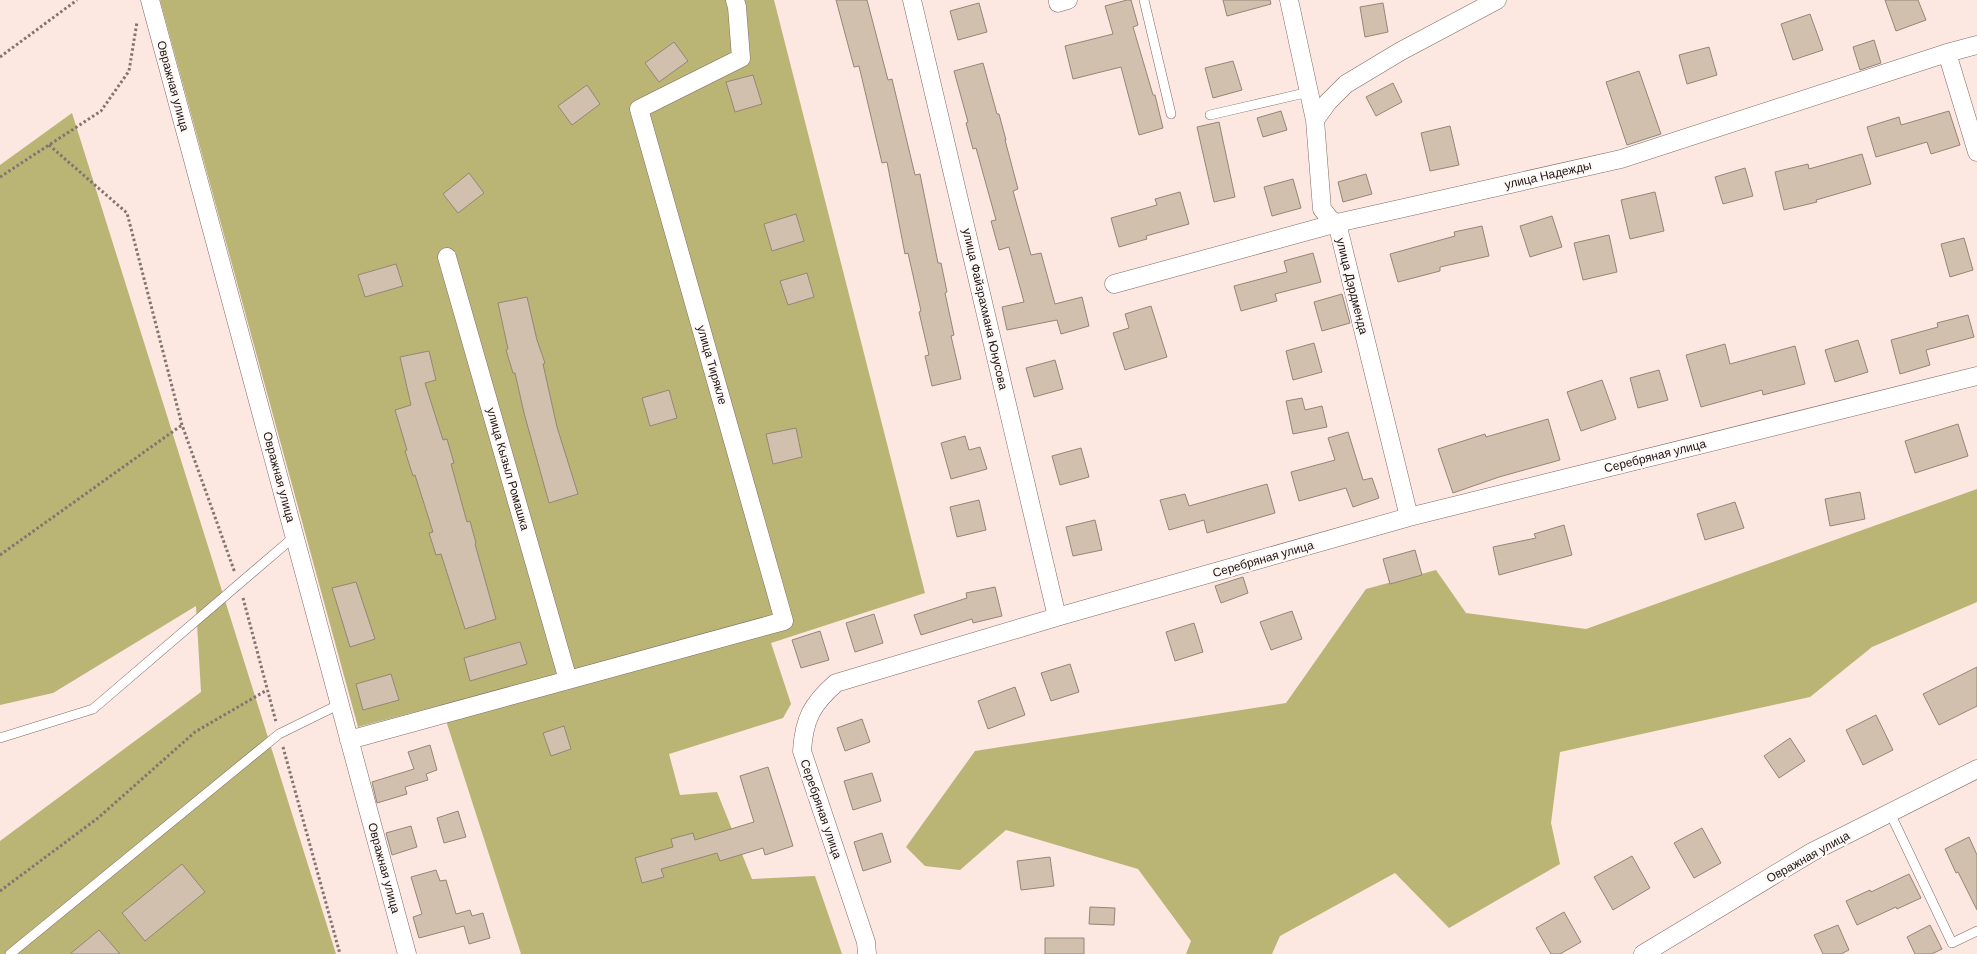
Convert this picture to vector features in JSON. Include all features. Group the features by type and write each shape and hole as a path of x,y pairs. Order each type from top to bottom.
{"street":[{"name":"Овражная улица","path":"150,0 407,954"},
{"name":"улица Тирякле","path":"568,680 784,621 639,109 741,58 735,0"},
{"name":"улица Файзрахмана Юнусова","path":"912,0 1057,617"},
{"path":"1058,0 1058,3 1068,0"},
{"name":"улица Дэрдменда","path":"1289,0 1315,120 1322,209 1330,219 1337,223 1409,517"},
{"path":"1315,120 1328,102 1346,84 1401,50 1497,0"},
{"name":"улица Надежды","path":"1114,284 1337,223 1621,159 1947,53 1977,45"},
{"path":"1947,53 1977,152"},
{"name":"улица Кызыл Ромашка","path":"447,257 568,680"},
{"name":"Серебряная улица","path":"868,954 866,942 802,751 803,732 811,713 820,697 836,684 1057,617 1409,517 1977,376"},
{"path":"349,740 568,680"},
{"name":"Овражная улица","path":"1644,954 1812,852 1977,770"}],"lane":[{"path":"1144,0 1170,114"},
{"path":"1210,115 1309,92"},
{"path":"0,738 93,709 294,536"},
{"path":"10,954 279,734 340,704"},
{"path":"1890,813 1952,943 1977,931"}],"path":[{"path":"0,57 78,0"},
{"path":"0,177 101,111 129,71 138,18"},
{"path":"49,146 127,213 182,425 239,584 340,954"},
{"path":"0,554 182,425"},
{"path":"0,891 98,818 195,732 267,690"}],"shaded area":[{"path":"160,0 774,0 925,593 771,643 791,704 783,718 669,754 680,795 717,792 752,879 815,876 842,954 521,954 441,705 358,727"},
{"path":"72,113 336,954 0,954 0,841 201,692 196,606 53,693 0,705 0,165"},
{"path":"1977,489 1977,602 1872,647 1810,697 1560,752 1551,823 1560,864 1449,928 1395,873 1280,936 1272,954 1186,954 1191,941 1138,869 1006,830 960,870 925,866 906,847 975,751 1286,703 1366,589 1436,570 1466,613 1586,629"}],"building":[{"path":"836,0 867,0 888,80 892,79 915,175 920,174 938,263 941,263 947,292 945,293 954,335 951,336 961,379 932,386 925,356 929,355 919,312 921,311 908,253 905,254 887,162 882,163 859,66 854,67"},
{"path":"1131,0 1138,25 1133,27 1153,95 1155,95 1163,128 1139,135 1121,67 1073,79 1065,46 1113,34 1105,6"},
{"path":"1223,0 1270,0 1271,4 1227,16"},
{"path":"1885,0 1918,0 1926,20 1896,31"},
{"path":"979,3 987,32 958,40 950,11"},
{"path":"1383,3 1388,32 1365,37 1360,7"},
{"path":"1810,14 1823,50 1793,60 1781,24"},
{"path":"1874,40 1881,63 1860,70 1853,47"},
{"path":"674,42 688,61 659,82 645,63"},
{"path":"1709,47 1717,75 1687,84 1679,55"},
{"path":"1233,61 1242,90 1213,98 1205,68"},
{"path":"983,63 1006,140 1018,189 1013,191 1031,255 1041,253 1055,304 1082,297 1089,326 1061,334 1057,320 1007,330 1002,307 1024,302 1009,247 999,250 991,221 996,220 976,148 973,149 966,123 968,122 954,71"},
{"path":"1639,71 1661,134 1627,145 1606,82"},
{"path":"753,75 762,104 735,112 726,82"},
{"path":"1393,83 1402,102 1376,116 1366,97"},
{"path":"587,85 600,104 572,125 558,106"},
{"path":"1281,111 1287,130 1263,137 1257,118"},
{"path":"1949,111 1960,145 1931,154 1927,142 1876,157 1867,127 1899,117 1901,125"},
{"path":"1219,122 1235,197 1214,202 1197,127"},
{"path":"1450,126 1459,165 1430,171 1421,133"},
{"path":"1862,154 1871,184 1816,200 1817,202 1784,210 1775,172 1808,164 1809,169"},
{"path":"1745,168 1753,196 1723,204 1715,177"},
{"path":"469,173 484,193 458,213 443,194"},
{"path":"1366,174 1372,194 1343,202 1338,182"},
{"path":"1293,179 1301,208 1272,216 1264,187"},
{"path":"1180,192 1189,224 1146,236 1147,239 1119,247 1111,218 1157,205 1155,199"},
{"path":"1655,192 1664,231 1630,239 1621,200"},
{"path":"796,214 804,241 772,251 764,224"},
{"path":"1552,216 1562,247 1530,257 1520,226"},
{"path":"1482,226 1489,256 1440,267 1440,271 1398,282 1390,254 1455,236 1454,232"},
{"path":"1609,235 1617,272 1583,280 1574,243"},
{"path":"1964,238 1973,270 1950,277 1941,244"},
{"path":"1313,253 1321,282 1275,294 1277,301 1241,311 1234,286 1287,272 1284,261"},
{"path":"396,264 403,286 365,297 358,275"},
{"path":"807,273 814,297 788,305 780,281"},
{"path":"1342,294 1350,323 1322,331 1314,302"},
{"path":"527,297 537,340 545,363 543,364 557,427 578,494 549,503 515,373 513,373 506,350 508,349 498,303"},
{"path":"1151,306 1167,357 1125,370 1113,333 1129,328 1125,314"},
{"path":"1968,315 1974,337 1926,350 1930,365 1900,374 1891,340 1938,327 1937,323"},
{"path":"1858,340 1868,372 1835,382 1825,350"},
{"path":"1314,343 1322,372 1293,380 1286,351"},
{"path":"1725,344 1730,364 1795,346 1805,384 1763,395 1762,390 1701,407 1686,355"},
{"path":"429,351 436,380 425,383 443,440 447,439 454,463 451,464 467,522 470,521 496,619 465,629 441,554 436,555 429,533 433,532 415,475 413,476 405,451 407,450 395,410 411,405 400,357"},
{"path":"1055,360 1063,389 1034,397 1026,368"},
{"path":"1659,370 1668,400 1638,408 1630,378"},
{"path":"1602,380 1616,419 1581,431 1567,392"},
{"path":"669,390 677,418 650,426 642,398"},
{"path":"1302,398 1305,410 1322,406 1327,427 1293,434 1286,401"},
{"path":"1548,419 1560,460 1499,477 1453,493 1438,449 1485,434 1486,437"},
{"path":"1958,424 1968,456 1915,473 1905,441"},
{"path":"796,428 802,457 773,464 766,434"},
{"path":"1348,432 1363,480 1372,478 1379,498 1353,507 1346,488 1299,501 1291,472 1335,460 1328,438"},
{"path":"965,436 969,450 980,447 987,469 951,479 941,443"},
{"path":"1081,448 1089,477 1060,485 1052,456"},
{"path":"1267,484 1275,513 1207,533 1204,520 1169,530 1160,500 1185,494 1189,506"},
{"path":"1860,492 1865,519 1830,526 1825,499"},
{"path":"979,500 986,530 957,537 950,507"},
{"path":"1735,502 1744,528 1705,540 1697,514"},
{"path":"1095,520 1102,550 1073,556 1066,527"},
{"path":"1564,525 1572,555 1499,575 1493,547 1536,538 1534,534"},
{"path":"1415,550 1422,575 1390,584 1383,559"},
{"path":"1243,577 1248,593 1221,603 1215,586"},
{"path":"356,582 375,639 350,647 332,588"},
{"path":"995,587 1002,616 973,623 972,619 921,635 914,615 967,598 966,593"},
{"path":"1292,611 1302,639 1271,650 1260,622"},
{"path":"874,614 883,643 855,652 846,623"},
{"path":"1194,623 1203,652 1175,661 1166,632"},
{"path":"820,631 829,660 801,668 792,640"},
{"path":"520,642 527,664 470,681 464,658"},
{"path":"1070,664 1079,692 1051,701 1041,673"},
{"path":"1977,667 1977,706 1939,725 1923,694"},
{"path":"391,674 399,700 363,710 356,684"},
{"path":"1015,687 1025,715 988,729 978,701"},
{"path":"1876,715 1893,750 1863,765 1846,730"},
{"path":"862,719 870,742 845,751 837,728"},
{"path":"564,726 571,749 551,756 543,733"},
{"path":"1790,738 1805,761 1779,778 1764,756"},
{"path":"430,745 437,770 426,774 428,780 405,787 407,794 377,803 372,782 414,769 408,752"},
{"path":"768,767 793,846 765,855 763,848 720,861 717,853 661,869 664,877 642,883 635,858 673,847 671,839 693,833 695,840 754,822 740,776"},
{"path":"872,773 881,801 853,810 844,781"},
{"path":"458,811 466,837 444,843 437,818"},
{"path":"411,826 417,847 392,855 386,833"},
{"path":"1702,828 1721,863 1694,878 1674,843"},
{"path":"882,833 891,862 863,871 854,842"},
{"path":"1969,837 1977,855 1977,910 1945,849"},
{"path":"1632,856 1650,888 1613,910 1594,877"},
{"path":"1050,857 1054,886 1021,890 1017,861"},
{"path":"182,864 205,892 145,941 122,913"},
{"path":"436,870 440,881 446,880 456,914 470,910 472,916 483,913 490,938 469,944 464,926 419,938 413,917 422,914 411,877"},
{"path":"1909,874 1921,898 1857,925 1846,901 1870,890 1871,892"},
{"path":"1090,907 1115,908 1114,925 1089,924"},
{"path":"1564,912 1581,942 1560,954 1551,954 1536,928"},
{"path":"1838,925 1849,950 1841,954 1823,954 1814,935"},
{"path":"1930,925 1942,949 1932,954 1915,954 1907,937"},
{"path":"99,930 120,954 70,954"},
{"path":"1045,938 1084,938 1084,954 1045,954"}]}
